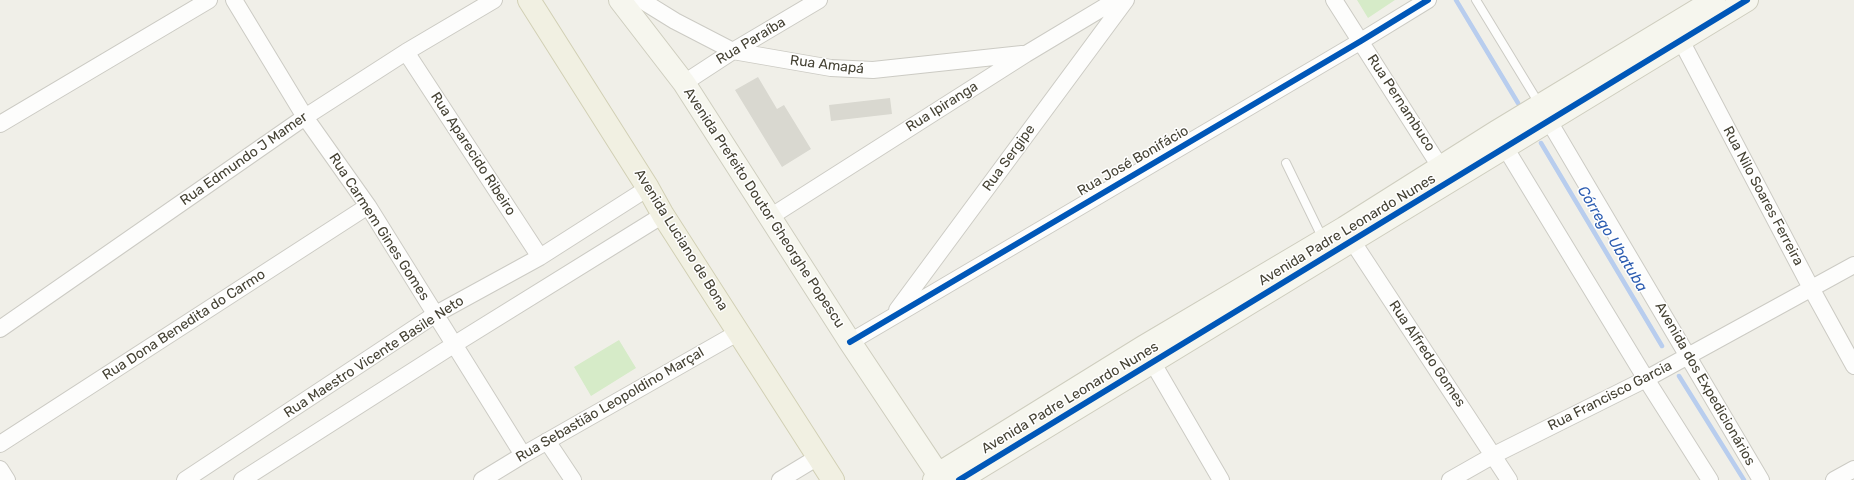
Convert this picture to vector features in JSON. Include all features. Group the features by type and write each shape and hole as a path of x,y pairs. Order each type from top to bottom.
{"main road":[{"name":"Avenida Luciano de Bona","path":"529,0 648,188 663,215 833,480"}],"street":[{"path":"0,124 209,0"},
{"name":"Rua Carmem Gines Gomes","path":"234,0 305,117 368,206 523,455"},
{"name":"Rua Edmundo J Mamer","path":"0,329 305,117 406,52 494,0"},
{"name":"Avenida Prefeito Doutor Gheorghe Popescu","path":"620,0 684,83 938,478"},
{"name":"Rua Amapá","path":"641,0 675,22 733,51 831,68 873,70 1026,54"},
{"name":"Rua Paraíba","path":"684,83 733,51 819,0"},
{"name":"Rua Ipiranga","path":"770,216 1026,54 1116,0"},
{"name":"Rua Sergipe","path":"893,316 1126,0"},
{"name":"Rua Pernambuco","path":"1334,0 1445,174"},
{"name":"Rua José Bonifácio","path":"850,342 1428,0"},
{"name":"Avenida Padre Leonardo Nunes","path":"1677,33 1714,0"},
{"name":"Avenida Padre Leonardo Nunes","path":"938,478 1148,355 1348,235 1500,140 1677,33 1747,0"},
{"name":"Rua Nilo Soares Ferreira","path":"1677,33 1811,288 1854,366"},
{"name":"Rua Aparecido Ribeiro","path":"406,52 540,257"},
{"name":"Avenida dos Expedicionários","path":"1545,113 1761,480"},
{"path":"1500,140 1646,379 1710,480"},
{"name":"Rua Maestro Vicente Basile Neto","path":"185,480 436,314 540,257 648,188"},
{"name":"Rua Dona Benedita do Carmo","path":"0,444 368,206"},
{"path":"242,480 455,344 663,215"},
{"name":"Avenida Padre Leonardo Nunes","path":"959,480 1026,438 1148,355 1323,240 1348,235"},
{"name":"Rua Alfredo Gomes","path":"1348,235 1509,480"},
{"name":"Rua Francisco Garcia","path":"1450,480 1494,455 1646,379 1854,265"},
{"name":"Rua Sebastião Leopoldino Marçal","path":"482,480 547,441 739,332"},
{"path":"1148,355 1221,480"},
{"path":"547,441 573,480"},
{"path":"780,480 818,457"},
{"path":"0,469 7,480"},
{"path":"1834,480 1854,469"}],"lane":[{"name":"Avenida dos Expedicionários","path":"1476,0 1545,113"},
{"path":"1286,163 1323,240"}],"green space":[{"path":"1357,0 1395,0 1368,18"},
{"path":"619,340 636,368 591,396 574,367"}],"building":[{"path":"758,77 777,109 784,105 811,149 782,167 735,90"},
{"path":"890,98 892,114 831,121 829,105"}],"waterway":[{"name":"Córrego Ubatuba","path":"1456,0 1518,103"},
{"name":"Córrego Ubatuba","path":"1541,143 1662,346"},
{"name":"Córrego Ubatuba","path":"1679,376 1744,480"}],"cycle path":[{"path":"850,342 1428,0"},
{"path":"959,480 1747,0"}]}
